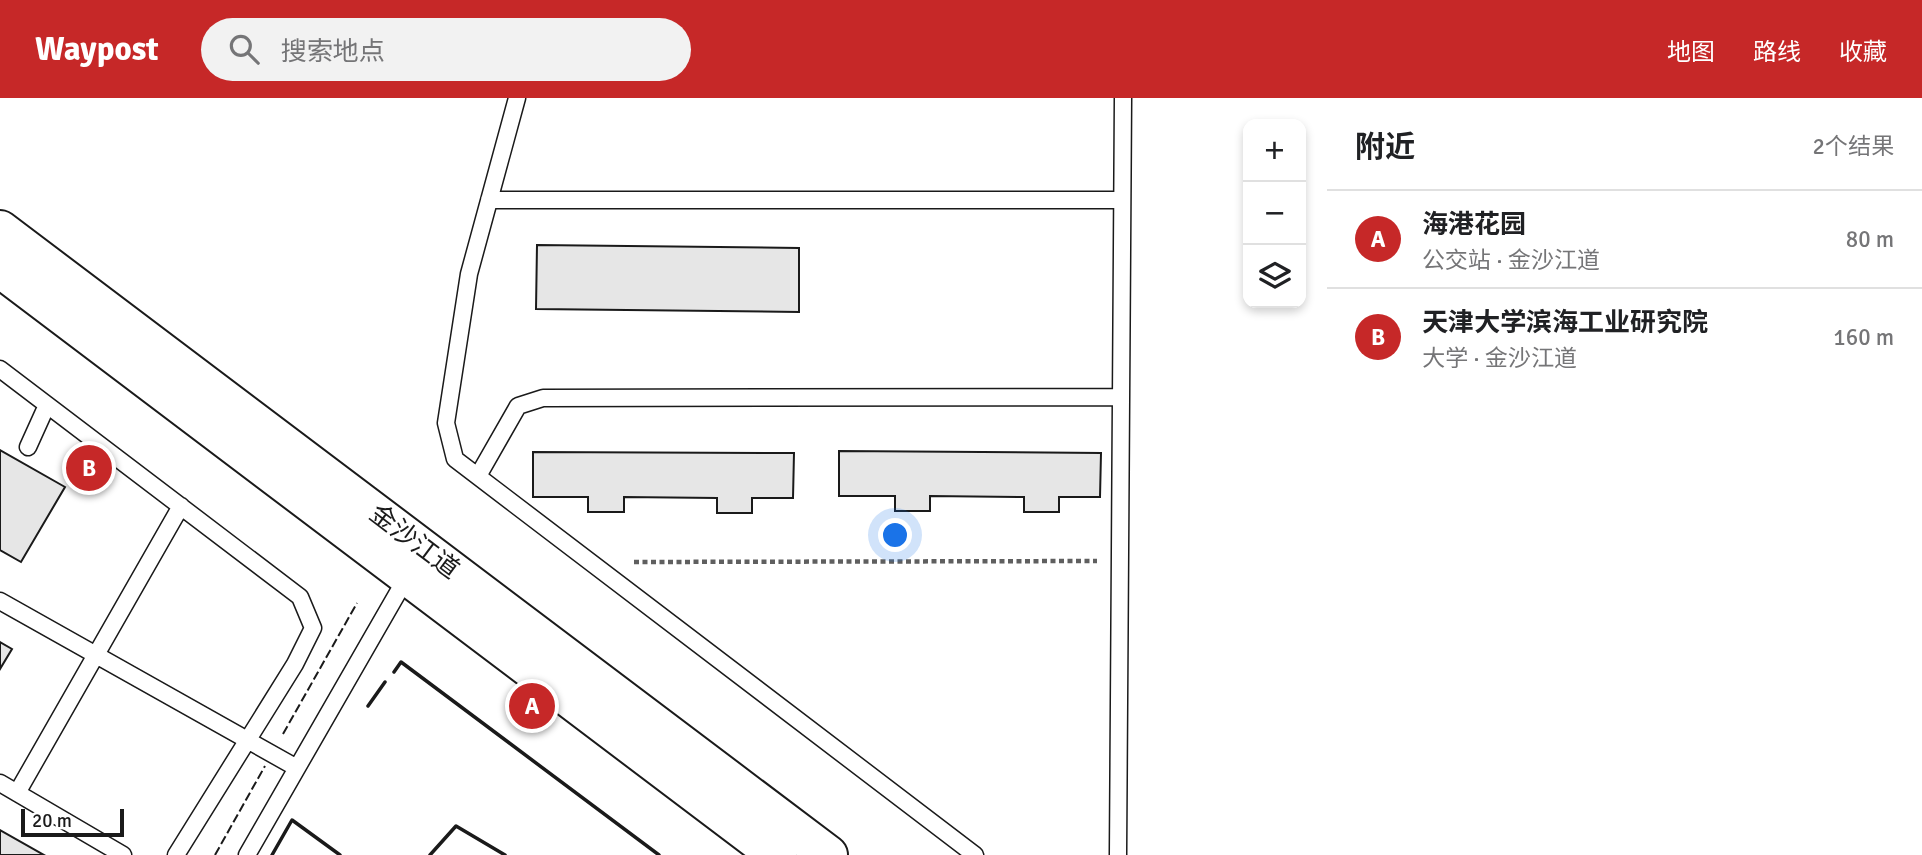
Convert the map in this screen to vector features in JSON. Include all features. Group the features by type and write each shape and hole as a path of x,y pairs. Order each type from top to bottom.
{"street":[{"name":"金沙江道","path":"0,230 777,855"},
{"name":"金沙江道","path":"0,268 828,855"}],"lane":[{"path":"517,98 468,274 446,423 455,459 975,855"},
{"path":"1118,855 1123,98"},
{"path":"489,200 1122,200"},
{"path":"0,369 300,597 313,628 295,664 176,855"},
{"path":"478,476 518,406 543,398 1121,397"},
{"path":"28,447 47,405"},
{"path":"17,793 181,506"},
{"path":"247,855 415,562"},
{"path":"0,601 297,768"},
{"path":"0,783 123,855"}],"path":[{"path":"591,562 1120,561"}],"building":[{"path":"537,245 799,248 799,312 536,309"},
{"path":"0,450 65,487 21,562 0,550"},
{"path":"839,451 1101,453 1100,497 1059,497 1059,512 1024,512 1024,497 930,496 930,511 895,511 895,496 839,496"},
{"path":"533,452 794,453 793,498 752,498 752,513 717,513 717,498 624,497 624,512 588,512 588,497 533,497"},
{"path":"0,642 12,649 0,669"},
{"path":"0,830 44,855 0,855"}],"fence":[{"path":"283,734 357,603"},
{"path":"215,855 265,766"}],"wall":[{"path":"394,672 401,662 659,855"},
{"path":"368,706 385,682"},
{"path":"272,855 292,820 340,855"},
{"path":"430,855 456,826 505,855"}],"place":[{"name":"天津大学滨海工业研究院","path":"89,468"},
{"name":"海港花园","path":"532,706"}]}
